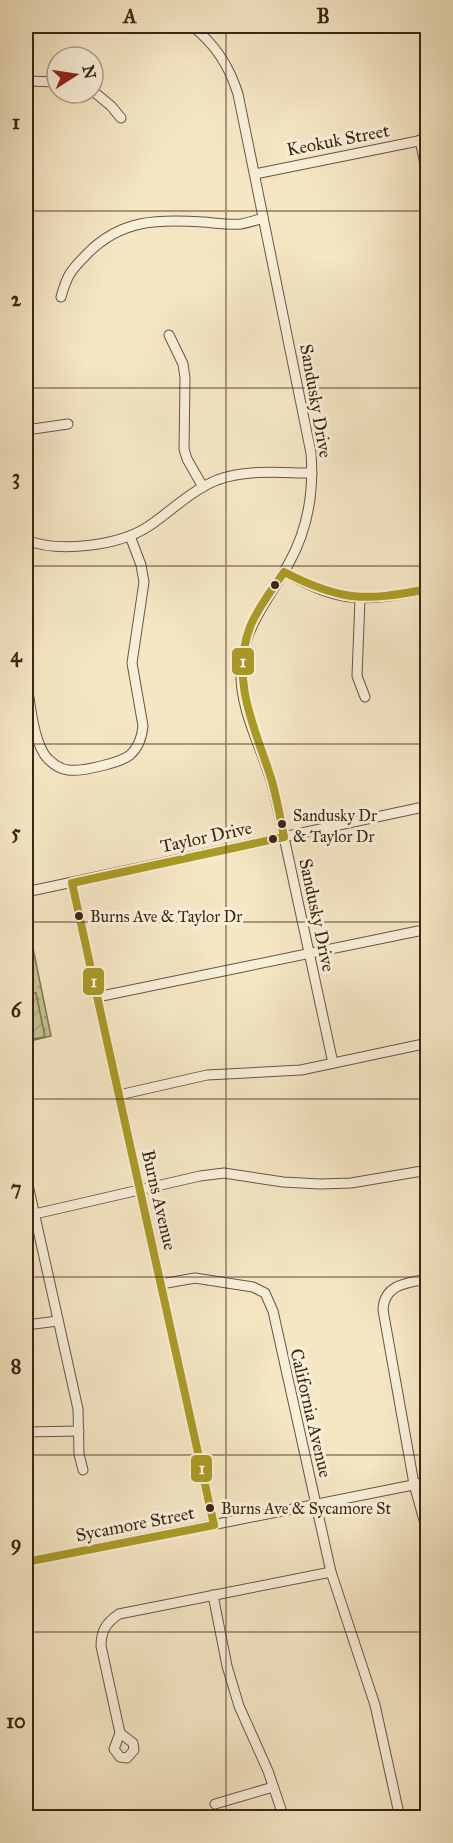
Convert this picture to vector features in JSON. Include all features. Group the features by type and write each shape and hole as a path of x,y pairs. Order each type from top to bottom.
{"street":[{"name":"Sandusky Drive","path":"192,26 220,54 233,78 309,437 311,494 304,530 284,572 250,626 241,670 244,702 269,770 333,1063"},
{"path":"201,33 208,26"},
{"path":"26,81 45,82"},
{"path":"105,101 121,118"},
{"path":"424,140 428,179"},
{"name":"Keokuk Street","path":"255,174 424,140"},
{"path":"61,297 66,278 81,260 103,240 127,228 154,221 243,224 263,218"},
{"path":"169,335 183,364 186,378 184,449 203,487"},
{"path":"26,430 68,424"},
{"path":"26,540 49,547 111,541 130,536 146,528 203,487 219,480 253,473 312,473"},
{"path":"26,679 41,747 49,760 56,765 68,770 79,770 120,761 136,749 143,726 132,663 144,582 141,565 130,536"},
{"path":"284,572 324,592 360,599 388,597 428,589"},
{"path":"360,599 357,676 365,698"},
{"name":"Taylor Drive","path":"26,892 428,806"},
{"name":"Burns Avenue","path":"72,883 214,1525"},
{"path":"97,997 428,929"},
{"path":"119,1095 193,1078 301,1070 428,1043"},
{"path":"30,1215 200,1176 224,1173 284,1182 320,1184 351,1183 428,1170"},
{"path":"26,1176 30,1215 58,1321 78,1410 79,1454 83,1470"},
{"name":"California Avenue","path":"161,1284 200,1278 253,1287 268,1297 331,1572 375,1705 400,1818"},
{"path":"428,1279 400,1284 388,1293 383,1304 414,1484 428,1535"},
{"path":"26,1325 58,1321"},
{"path":"26,1432 79,1431"},
{"name":"Sycamore Street","path":"26,1562 428,1482"},
{"path":"120,1732 101,1647 105,1627 111,1620 119,1614 331,1572"},
{"path":"213,1595 233,1689 284,1818"},
{"path":"215,1804 273,1787"}],"green space":[{"path":"26,914 51,1036 26,1042"},
{"path":"36,993 45,1037 26,1040 26,995"}],"transit line":[{"name":"1","path":"26,1562 214,1525 72,883 284,837 273,785 247,704 243,666 245,647 253,620 284,572 322,589 354,596 387,596 428,589"}],"place":[{"name":"Sandusky Dr & Taylor Dr","path":"282,824"},
{"name":"Burns Ave & Taylor Dr","path":"79,916"},
{"name":"Burns Ave & Sycamore St","path":"210,1508"}]}
